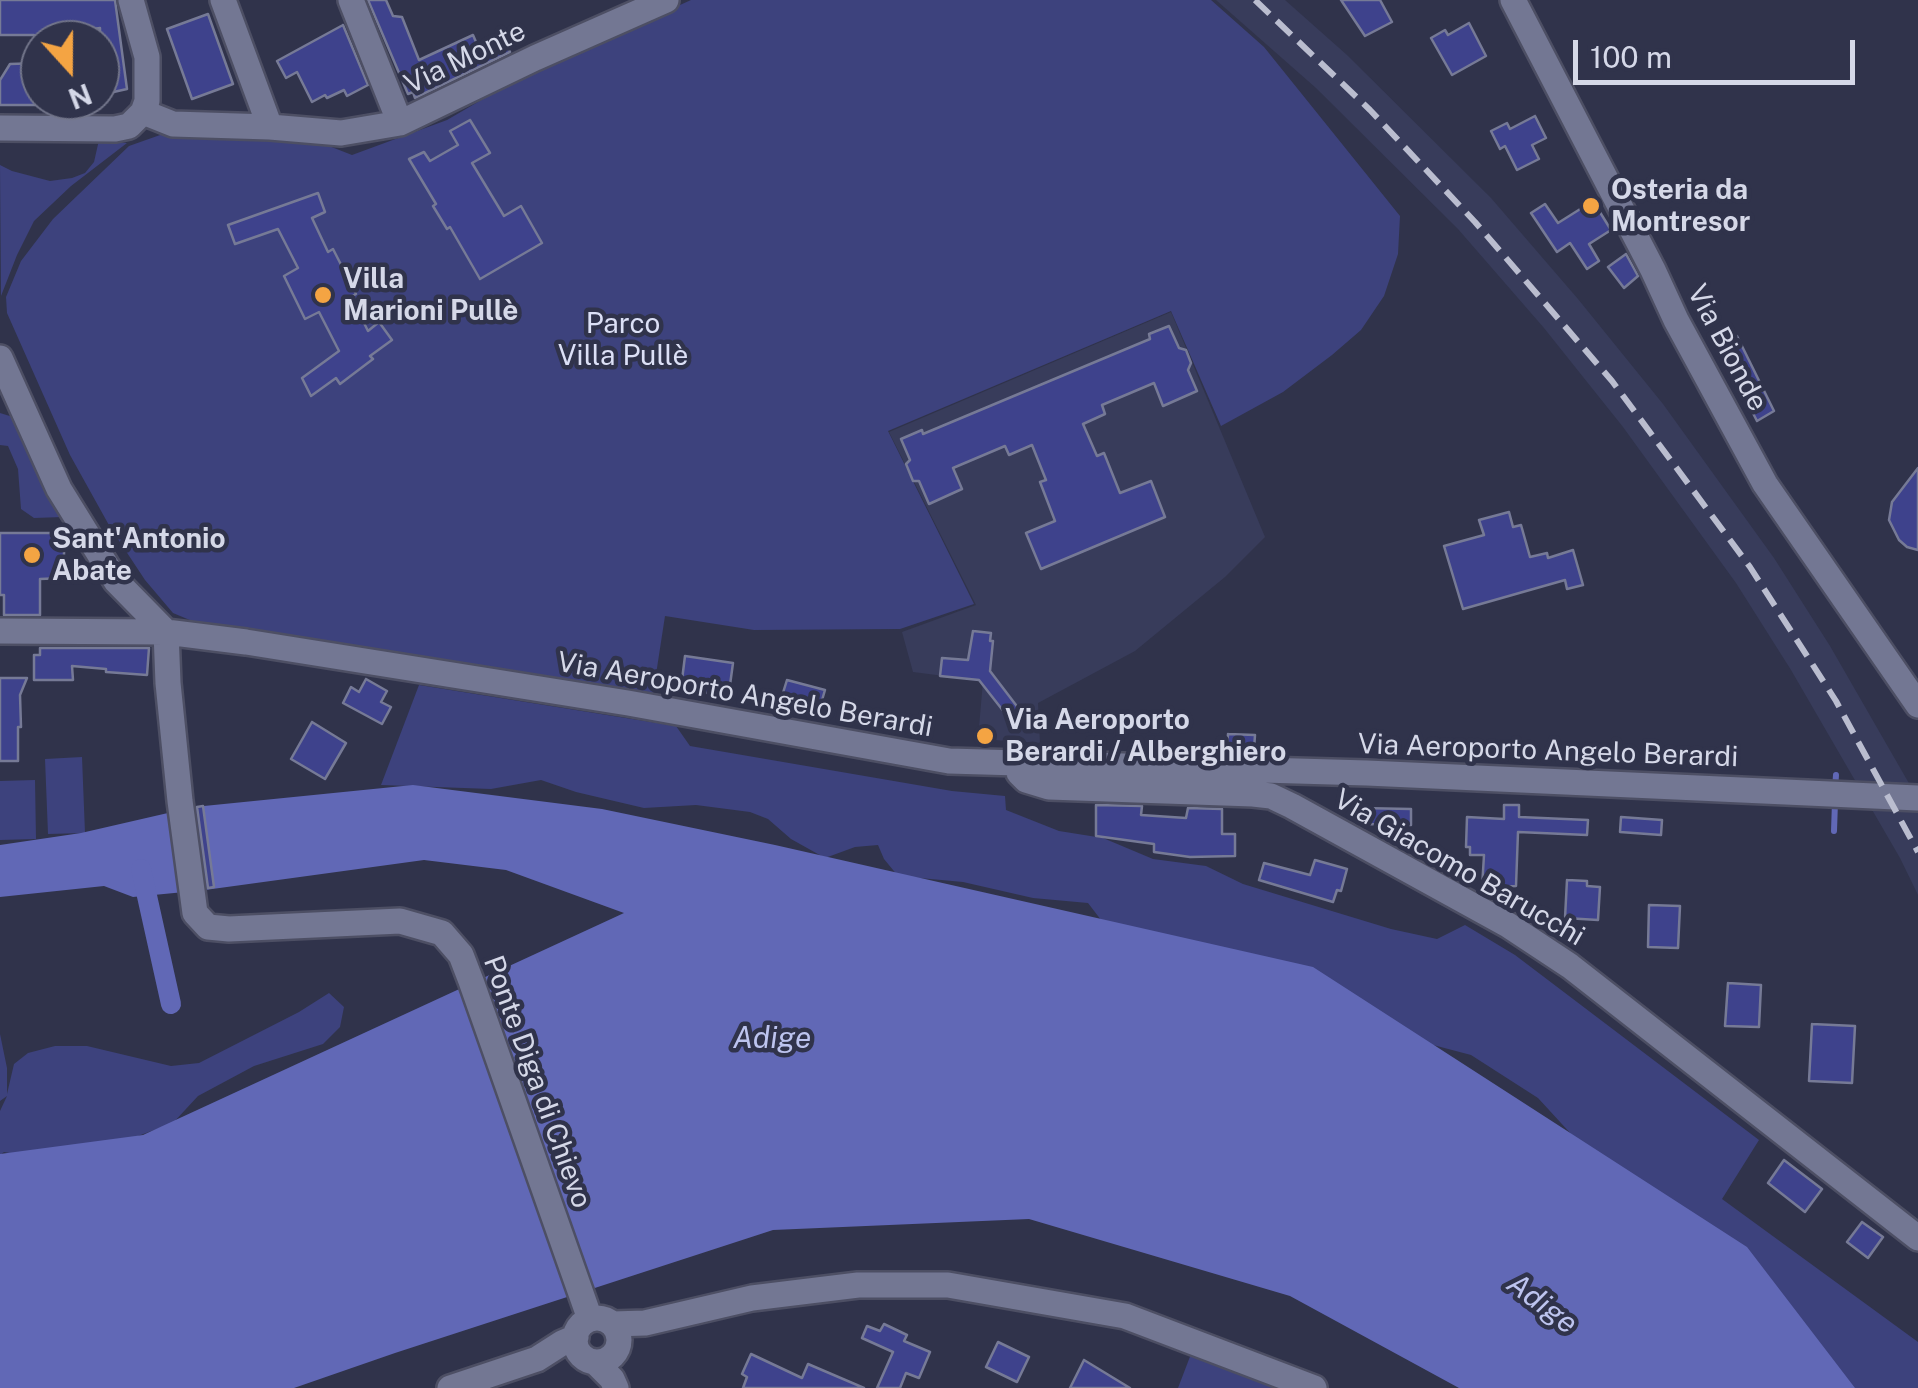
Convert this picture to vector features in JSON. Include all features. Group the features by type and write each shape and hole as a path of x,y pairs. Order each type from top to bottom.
{"street":[{"path":"0,128 129,126 143,112 146,101 147,56 131,0"},
{"path":"223,0 270,127"},
{"name":"Via Monte","path":"351,0 400,123"},
{"name":"Via Monte","path":"143,112 173,124 342,133 400,123 666,0"},
{"name":"Via Bionde","path":"1513,0 1676,320 1766,484 1918,705"},
{"path":"0,358 60,489 116,581 166,632"},
{"name":"Via Aeroporto Angelo Berardi","path":"0,631 166,632 246,642 628,703 949,760 1367,773 1918,798"},
{"name":"Ponte Diga di Chievo","path":"166,632 180,800 195,913 208,927 229,930 400,920 442,934 461,954 601,1347"},
{"name":"Via Giacomo Barucchi","path":"1018,762 1019,773 1026,780 1049,787 1254,794 1292,806 1508,925 1570,966 1918,1238"},
{"path":"450,1388 538,1359 562,1343 601,1347 645,1324 752,1298 858,1285 948,1284 1125,1316 1314,1388"}],"shaded area":[{"path":"1216,0 1285,0 1347,55 1491,198 1663,404 1774,558 1918,799 1918,895 1791,670 1736,583 1623,427 1458,229 1316,88"},
{"path":"1171,312 1265,537 1225,577 1135,651 1038,703 1040,743 978,739 983,681 913,672 902,632 976,605 889,432"}],"green space":[{"name":"Parco Villa Pullè","path":"691,0 1211,0 1264,47 1400,216 1398,254 1384,296 1361,330 1332,355 1283,392 1221,426 1171,311 888,431 974,604 900,629 754,630 665,616 653,694 390,653 216,631 173,613 145,580 110,527 70,455 7,313 6,297 21,261 53,219 129,146 177,129 280,136 352,155 447,120 519,78"},
{"path":"99,140 127,143 71,186 34,221 1,296 0,165 50,181 72,178 85,173 94,162"},
{"path":"0,413 13,417 63,517 34,518 21,509 18,469 8,446 0,445"},
{"path":"419,685 676,726 690,746 952,791 1005,796 1006,810 1059,831 1103,838 1153,859 1206,866 1243,884 1391,929 1437,939 1465,925 1515,955 1759,1140 1722,1199 1918,1342 1918,1388 1851,1388 1606,1172 1538,1098 1471,1055 1418,1041 1111,933 1088,903 1033,898 963,882 898,876 878,845 855,847 825,858 791,839 768,819 750,812 696,805 644,808 541,780 491,789 381,785"},
{"path":"82,757 85,833 48,834 45,759"},
{"path":"35,780 36,839 0,840 0,781"},
{"path":"329,993 344,1007 340,1027 323,1044 254,1066 198,1096 173,1123 84,1156 36,1158 4,1152 0,1155 0,1111 7,1096 0,1101 0,1034 7,1068 7,1094 14,1064 28,1053 55,1046 87,1046 171,1066 199,1063"},
{"path":"1191,1354 1274,1388 1178,1388"}],"water":[{"name":"Adige","path":"413,785 602,809 1313,967 1747,1247 1855,1388 1459,1388 1290,1296 1029,1219 773,1230 294,1388 0,1388 0,1154 143,1135 624,913 506,870 424,860 133,897 104,886 0,897 0,845 81,833 194,807"}],"building":[{"path":"0,0 115,0 118,20 20,20 20,35 0,35"},
{"path":"368,0 386,0 393,16 402,17 419,60 473,35 482,56 506,44 510,52 415,98 413,92 408,94"},
{"path":"1341,0 1380,0 1392,22 1365,36"},
{"path":"208,14 233,84 192,99 167,29"},
{"path":"1469,23 1486,56 1452,75 1431,38 1445,30 1448,35"},
{"path":"343,25 368,85 347,96 344,90 312,102 297,72 286,78 277,61"},
{"path":"120,37 127,89 120,91"},
{"path":"10,64 20,64 20,105 0,105 0,80"},
{"path":"1535,116 1546,138 1532,145 1539,159 1517,170 1505,146 1500,149 1491,131 1507,123 1510,129"},
{"path":"470,120 490,153 472,163 504,216 521,206 542,243 480,279 433,206 436,204 409,159 424,152 430,161 458,145 450,131"},
{"name":"Villa Marioni Pullè","path":"318,193 325,212 312,218 328,252 333,249 356,294 351,297 368,331 379,322 392,340 340,384 336,378 311,396 302,378 339,351 319,312 305,319 284,276 298,268 278,229 235,244 228,225"},
{"path":"1593,201 1611,230 1589,244 1599,261 1587,269 1570,243 1557,252 1531,213 1545,204 1558,223"},
{"path":"1626,254 1638,276 1624,288 1608,267"},
{"path":"1169,326 1179,348 1186,350 1191,363 1188,370 1197,391 1163,406 1154,383 1102,405 1105,414 1083,424 1097,456 1104,453 1120,493 1151,481 1165,517 1041,569 1026,533 1055,521 1040,482 1046,480 1032,445 1009,455 1005,446 953,468 962,489 929,504 919,481 913,481 901,439 922,430 923,434 1150,339 1149,334"},
{"path":"1737,336 1774,411 1757,421 1718,345"},
{"path":"1918,468 1918,550 1899,540 1889,520 1892,502"},
{"path":"1509,512 1513,527 1521,525 1530,557 1547,553 1548,558 1573,550 1583,585 1567,589 1565,580 1463,609 1444,546 1484,535 1479,520"},
{"path":"0,533 64,533 64,578 40,579 40,615 4,615 4,595 0,595"},
{"path":"973,631 991,633 990,671 1019,709 1008,717 979,680 940,676 942,658 968,660"},
{"path":"40,648 149,648 147,675 72,666 73,680 34,680 34,655 40,655"},
{"path":"685,656 733,663 730,685 724,684 723,695 685,690"},
{"path":"0,678 27,678 20,695 18,761 0,761"},
{"path":"366,679 387,691 381,702 391,707 382,724 343,703 351,687 359,692"},
{"path":"787,680 825,690 820,707 782,696"},
{"path":"312,722 346,743 325,779 291,759"},
{"path":"1228,734 1255,735 1254,750 1227,749"},
{"path":"1096,805 1142,806 1141,815 1186,818 1188,808 1222,809 1222,834 1235,834 1235,856 1190,857 1154,852 1154,844 1096,836"},
{"path":"1504,805 1519,805 1519,817 1588,820 1587,835 1518,832 1516,886 1482,888 1484,855 1470,855 1470,847 1466,847 1467,817 1504,819"},
{"path":"203,806 214,887 208,888 197,807"},
{"path":"1360,808 1411,809 1411,825 1359,824"},
{"path":"1621,817 1662,820 1661,835 1620,832"},
{"path":"1315,860 1347,869 1341,891 1337,890 1333,902 1259,880 1264,863 1310,875"},
{"path":"1567,880 1587,881 1587,886 1600,887 1598,920 1565,918"},
{"path":"1649,905 1680,906 1678,948 1648,947"},
{"path":"1728,983 1761,985 1759,1027 1725,1026"},
{"path":"1812,1024 1855,1026 1852,1083 1809,1081"},
{"path":"1784,1160 1822,1189 1805,1212 1768,1183"},
{"path":"1862,1222 1883,1237 1868,1258 1847,1242"},
{"path":"884,1324 907,1335 904,1341 930,1352 919,1378 906,1373 900,1388 877,1388 893,1352 862,1338 867,1326 880,1331"},
{"path":"998,1342 1029,1357 1017,1382 986,1367"},
{"path":"751,1354 802,1378 808,1364 864,1388 743,1388 747,1377 742,1374"},
{"path":"1084,1360 1130,1388 1070,1388"}],"waterway":[{"path":"1835,789 1836,775"},
{"path":"1834,831 1835,802"},
{"path":"141,869 171,1004"}],"railway":[{"path":"1255,0 1370,110 1475,222 1612,381 1750,567 1836,701 1918,852"}],"place":[{"name":"Osteria da Montresor","path":"1591,206"},
{"name":"Villa Marioni Pullè","path":"323,295"},
{"name":"Sant'Antonio Abate","path":"32,555"},
{"name":"Via Aeroporto Berardi / Alberghiero","path":"985,736"}]}
